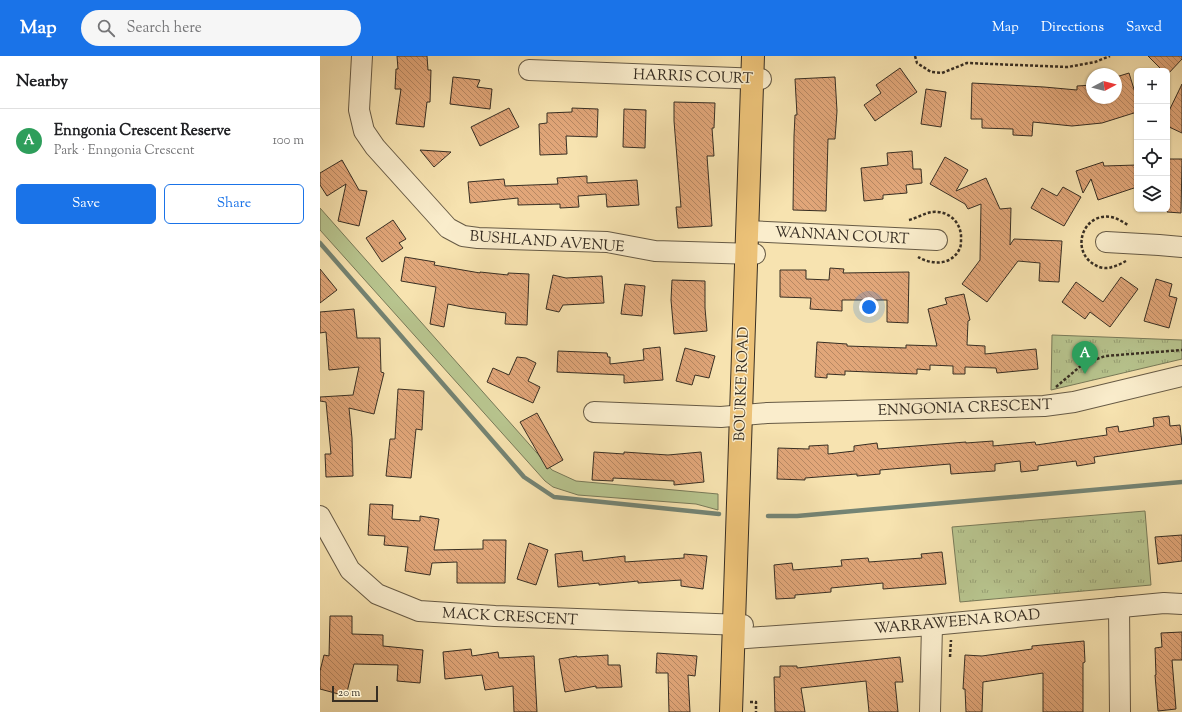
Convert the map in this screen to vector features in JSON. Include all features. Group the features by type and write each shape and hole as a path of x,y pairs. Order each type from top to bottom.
{"main road":[{"name":"BOURKE ROAD","path":"753,56 757,79"},
{"name":"BOURKE ROAD","path":"731,712 738,632 757,79 762,56"},
{"name":"BOURKE ROAD","path":"738,632 745,707"}],"street":[{"name":"BUSHLAND AVENUE","path":"362,56 359,110 364,131 375,147 448,228 463,236 478,238 607,242 655,251 751,254"},
{"name":"HARRIS COURT","path":"529,70 757,79"},
{"name":"WANNAN COURT","path":"751,231 937,240"},
{"path":"1106,242 1160,244 1182,247"},
{"name":"ENNGONIA CRESCENT","path":"594,412 721,417 1044,406 1074,402 1182,376"},
{"name":"MACK CRESCENT","path":"320,516 350,570 377,594 419,611 738,632"},
{"name":"WARRAWEENA ROAD","path":"738,632 932,624 1164,603 1182,604"},
{"path":"1120,607 1120,712"},
{"path":"930,712 932,624"}],"path":[{"path":"915,56 917,63 931,72 942,74 967,63 1068,67 1095,62 1110,56"},
{"path":"1053,391 1060,383 1084,364 1105,356 1182,350"},
{"path":"745,707 756,702 756,712"}],"green space":[{"path":"320,208 552,470 576,481 718,494 718,510 696,504 578,495 553,487 545,481 320,230"},
{"path":"1052,335 1182,340 1182,359 1051,390"},
{"path":"1145,511 1151,585 960,602 952,527"}],"building":[{"path":"397,56 427,56 428,70 431,70 430,102 427,102 424,127 396,124 401,89 395,89 396,69 398,69"},
{"path":"1148,56 1182,56 1182,59 1170,72 1170,68 1160,68"},
{"path":"900,68 917,92 875,121 864,105 881,93 876,85"},
{"path":"1129,73 1134,89 1134,113 1102,123 1072,126 1033,122 1032,136 1013,135 1013,129 982,128 982,119 971,119 972,83 1077,90 1077,86 1086,85 1086,104 1122,104 1122,75"},
{"path":"453,77 480,80 477,87 492,89 490,109 450,104"},
{"path":"835,77 837,111 835,139 828,139 826,211 793,210 794,136 795,115 797,115 795,79"},
{"path":"1182,84 1182,133 1170,127 1170,109"},
{"path":"926,89 946,92 941,127 921,124"},
{"path":"674,102 715,103 714,128 712,128 714,156 707,156 712,226 678,228 676,207 681,207 674,121"},
{"path":"509,108 519,127 480,146 471,127"},
{"path":"572,108 598,109 597,137 566,136 567,154 540,155 539,124 547,123 547,113 572,112"},
{"path":"624,109 646,110 645,148 623,147"},
{"path":"420,150 451,152 434,167"},
{"path":"912,151 913,169 921,169 922,183 906,185 907,193 883,195 883,199 864,201 861,168 888,165 887,153"},
{"path":"945,157 968,170 956,191 986,178 1000,209 1011,208 1010,245 1014,239 1062,241 1059,282 1039,281 1040,263 1018,261 987,302 962,284 980,260 981,204 968,209 965,204 930,184"},
{"path":"1170,159 1182,159 1181,213 1167,212 1170,212"},
{"path":"342,160 359,190 367,191 359,226 338,221 346,184 327,196 320,185 320,173"},
{"path":"1103,162 1104,166 1134,165 1134,188 1098,200 1091,179 1083,193 1076,171"},
{"path":"587,176 587,183 637,180 639,205 607,207 606,194 578,196 579,207 560,208 560,204 518,205 518,198 470,203 468,182 504,179 505,186 558,184 557,178"},
{"path":"1063,187 1081,197 1064,226 1031,208 1042,188 1057,196"},
{"path":"393,220 406,239 399,243 403,248 382,262 366,238"},
{"path":"405,257 435,262 434,265 480,273 508,275 508,273 529,274 527,325 505,324 506,313 448,304 444,327 430,324 436,287 401,281"},
{"path":"830,268 844,269 843,273 909,272 908,323 887,322 887,300 842,300 842,311 810,309 811,298 780,297 780,270 806,270 806,279 829,280"},
{"path":"320,269 337,290 320,303"},
{"path":"553,275 566,278 602,276 604,303 563,305 559,312 546,309"},
{"path":"1121,277 1138,289 1110,327 1090,312 1085,319 1062,302 1076,282 1103,302"},
{"path":"1156,279 1172,284 1169,296 1177,298 1169,328 1144,321"},
{"path":"672,280 705,281 707,331 674,334 671,300"},
{"path":"625,284 645,286 642,316 621,314"},
{"path":"964,294 970,320 968,321 967,345 985,346 985,354 1036,349 1038,369 997,373 996,368 965,367 965,374 953,374 953,366 930,365 930,370 917,369 917,374 845,371 845,375 827,374 827,378 815,377 817,342 847,344 847,346 906,348 906,345 937,346 928,309 947,304 945,298"},
{"path":"354,309 357,338 380,338 381,372 384,373 374,414 349,408 352,438 353,476 326,477 325,454 331,454 326,402 320,401 320,397 353,395 359,367 329,370 326,332 320,333 320,312"},
{"path":"660,347 663,380 624,383 624,375 557,372 558,351 607,353 608,357 610,357 610,364 644,360 643,349"},
{"path":"685,348 715,356 709,378 695,375 692,385 676,381"},
{"path":"517,357 526,358 536,363 528,381 540,387 533,403 487,382 493,368 509,375"},
{"path":"398,389 424,391 422,430 416,429 411,478 386,476 390,439 395,439"},
{"path":"537,413 563,460 547,469 520,422"},
{"path":"1169,416 1170,426 1180,425 1182,444 1094,457 1095,463 1077,466 1076,461 1038,466 1038,470 1021,472 1020,461 995,464 995,471 951,474 950,464 880,470 880,474 857,476 857,474 805,478 805,480 777,479 778,448 809,449 809,446 828,445 828,454 854,451 854,446 877,443 878,449 993,441 993,446 1035,442 1036,445 1107,435 1106,428 1118,426 1119,432 1154,426 1153,418"},
{"path":"594,452 624,454 624,452 668,455 701,452 704,482 674,485 674,481 613,478 613,481 592,480"},
{"path":"370,504 393,505 392,519 420,521 420,516 439,519 434,550 483,549 483,540 506,540 505,583 457,583 457,562 432,563 430,575 405,571 408,547 384,545 385,536 368,535"},
{"path":"1182,535 1182,561 1158,564 1155,537"},
{"path":"529,543 548,550 536,585 517,579"},
{"path":"582,551 583,561 625,556 625,562 684,558 684,554 707,556 703,589 681,586 681,580 638,583 638,581 599,585 599,583 558,587 555,554"},
{"path":"942,552 946,584 883,589 883,583 831,588 831,592 795,595 795,598 776,599 774,565 792,563 793,570 842,566 841,560 868,558 869,562 922,558 921,554"},
{"path":"330,616 352,616 352,634 383,635 383,646 423,650 420,683 397,681 398,665 354,664 346,696 320,689 320,671 324,655 329,656"},
{"path":"1182,632 1182,660 1172,660 1176,709 1158,711 1155,675 1155,648 1162,647 1161,633"},
{"path":"1084,641 1085,662 1083,663 1083,712 1043,712 1043,673 983,682 982,712 966,712 965,689 963,689 965,655 982,656 1032,649 1032,646"},
{"path":"471,649 472,656 498,652 499,658 534,656 537,712 514,712 513,686 485,690 482,675 445,679 443,652"},
{"path":"657,653 697,656 695,676 688,675 690,712 669,712 668,673 656,673"},
{"path":"608,655 608,665 620,665 622,687 596,688 596,686 565,692 559,659 577,656"},
{"path":"900,657 903,682 895,682 898,712 869,712 866,681 801,688 805,712 775,712 774,677 780,677 780,666 797,666 797,668"}],"waterway":[{"path":"320,243 524,477 554,497 719,514"},
{"path":"768,516 797,516 1182,482"}],"place":[{"name":"Enngonia Crescent Reserve","path":"1085,374"}]}
